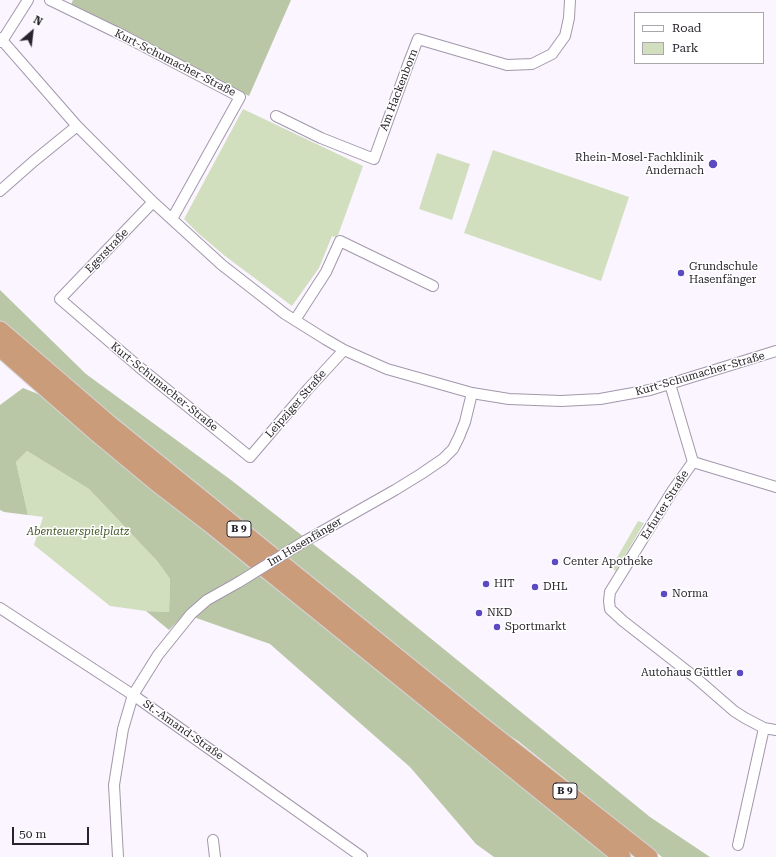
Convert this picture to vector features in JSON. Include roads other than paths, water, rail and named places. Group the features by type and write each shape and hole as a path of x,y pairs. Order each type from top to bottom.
{"highway":[{"name":"B 9","path":"0,330 108,424 475,720 649,857"},
{"name":"B 9","path":"0,348 139,468 622,857"}],"street":[{"name":"Kurt-Schumacher-Straße","path":"28,0 1,40 77,126 153,202 222,265 279,309 344,350 387,369 472,393 509,399 561,401 600,399 650,390 776,351"},
{"name":"Kurt-Schumacher-Straße","path":"50,0 124,36 240,97 172,220"},
{"name":"Am Hackenborn","path":"276,116 321,138 374,159 418,40 507,65 532,64 552,54 565,36 569,18 570,0"},
{"path":"0,191 77,126"},
{"name":"Egerstraße","path":"60,299 153,202"},
{"path":"295,320 326,272 340,241 433,286"},
{"name":"Kurt-Schumacher-Straße","path":"60,299 138,367 250,457"},
{"name":"Leipziger Straße","path":"250,457 308,389 344,350"},
{"path":"670,384 693,462 776,487"},
{"name":"Im Hasenfänger","path":"118,857 114,785 123,729 133,695 158,655 191,614 207,600 239,582 305,540 395,490 443,459 453,449 459,436 465,422 472,393"},
{"name":"Erfurter Straße","path":"693,462 673,490 610,592 610,608 623,621 696,678 734,711 764,728 776,730"},
{"name":"St.-Amand-Straße","path":"1,611 133,695 362,857"},
{"path":"738,845 764,728"},
{"path":"213,840 215,857"}],"place":[{"name":"Rhein-Mosel-Fachklinik Andernach","path":"713,164"},
{"name":"Grundschule Hasenfänger","path":"681,273"},
{"name":"Center Apotheke","path":"555,562"},
{"name":"HIT","path":"486,584"},
{"name":"DHL","path":"535,587"},
{"name":"Norma","path":"664,594"},
{"name":"NKD","path":"479,613"},
{"name":"Sportmarkt","path":"497,627"},
{"name":"Autohaus Güttler","path":"740,673"}],"park label":[{"name":"Abenteuerspielplatz","path":"78,532"}]}
